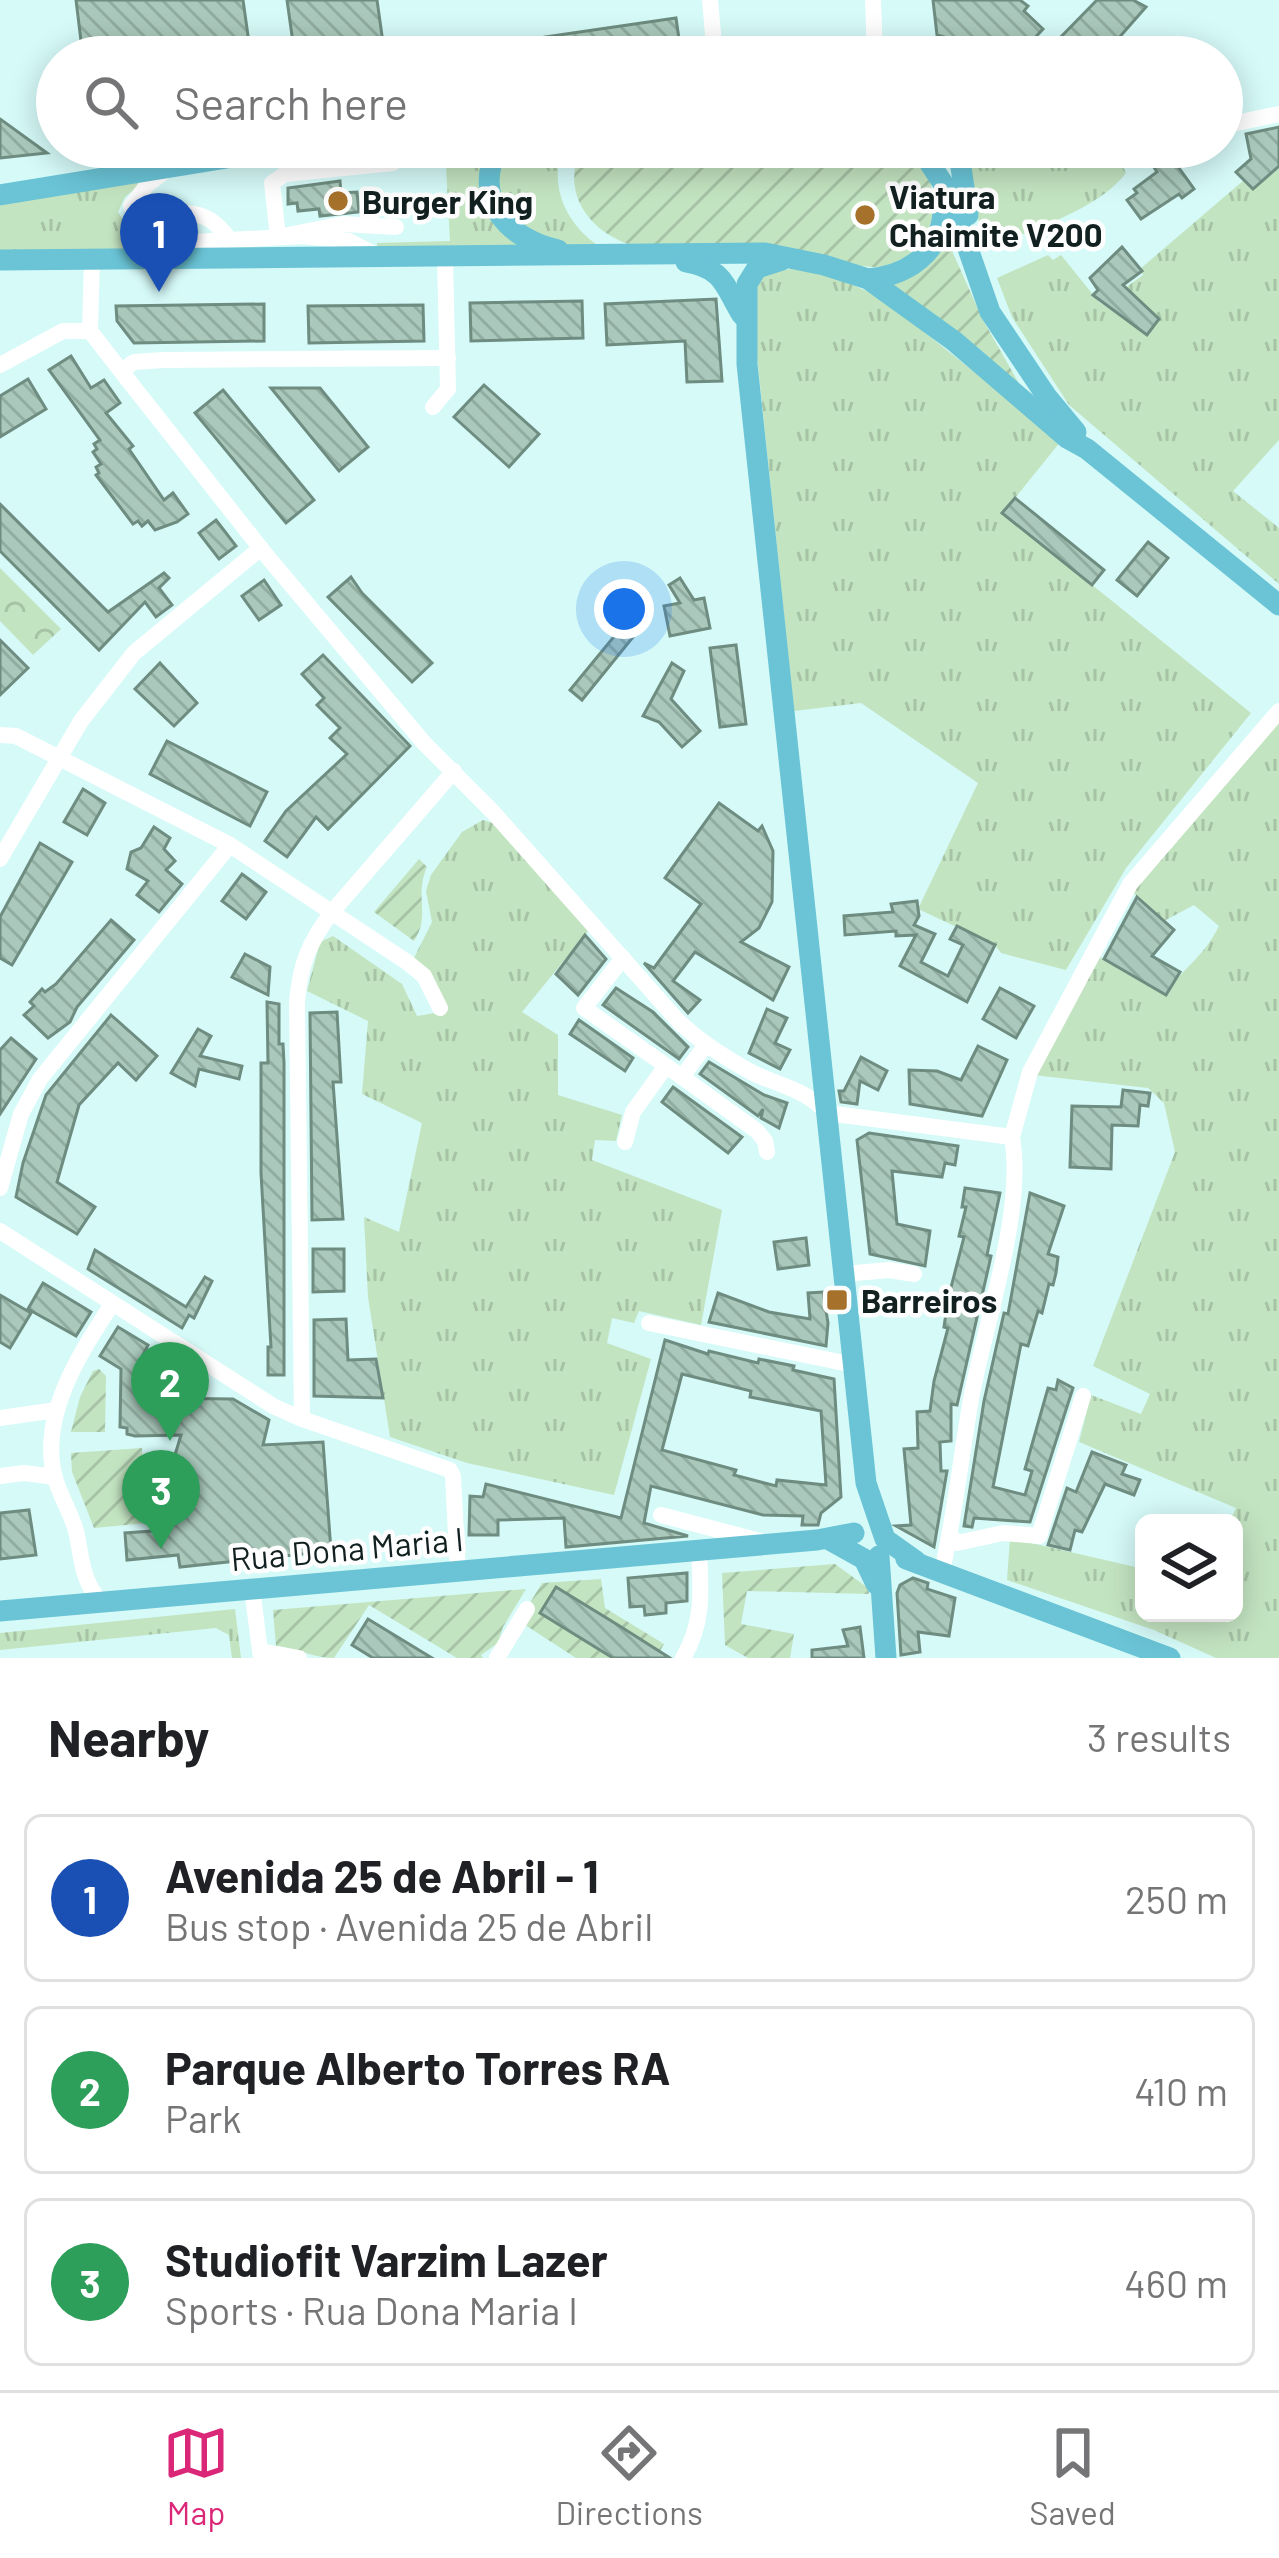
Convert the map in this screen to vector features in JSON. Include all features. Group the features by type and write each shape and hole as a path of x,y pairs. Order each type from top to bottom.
{"main road":[{"path":"0,195 164,168"},
{"path":"491,168 489,197 500,220 520,237 586,257"},
{"path":"933,168 948,191 983,297 1047,397 1087,449"},
{"path":"961,168 968,216 998,319"},
{"path":"868,279 906,269 934,247 943,221 936,173"},
{"path":"0,260 764,253 824,265 868,279 954,341 1067,438 1087,449 1279,604"},
{"path":"633,255 705,266 730,288 744,318"},
{"path":"787,258 758,268 750,276 744,318 868,1492 869,1544 886,1658"},
{"name":"Rua Dona Maria I","path":"0,1611 71,1604 92,1592 252,1588 828,1539 869,1544"},
{"path":"869,1544 1169,1658"},
{"path":"879,1590 893,1573 916,1561"}],"street":[{"path":"710,0 714,36"},
{"path":"873,0 874,36"},
{"path":"1243,122 1279,114"},
{"path":"169,168 135,197 134,212 204,215 229,239"},
{"path":"278,237 275,180 348,168"},
{"path":"278,237 343,224 396,227"},
{"path":"135,259 157,244 278,237 349,241 383,258"},
{"path":"433,407 448,389 446,258"},
{"path":"92,259 90,331 121,371 260,548 424,743 705,1046 815,1099 827,1113 1012,1137"},
{"path":"0,365 63,331 90,331"},
{"path":"121,371 134,362 163,360 448,358"},
{"path":"0,859 58,757 134,652 260,548"},
{"path":"942,1571 971,1399 1009,1221 1016,1160 1012,1137 1030,1072 1130,884 1279,711"},
{"path":"0,735 16,736 230,845 424,976 440,1008"},
{"path":"302,1420 297,1003 306,949 332,912 454,771"},
{"path":"0,1188 21,1114 40,1079 230,845"},
{"path":"623,958 584,1008 757,1132 767,1152"},
{"path":"682,1077 705,1046"},
{"path":"625,1142 633,1112 666,1066"},
{"path":"0,1258 5,1235 273,1406 450,1470 458,1573"},
{"path":"844,1274 890,1270 914,1274"},
{"path":"92,1592 55,1478 51,1449 56,1410 112,1304"},
{"path":"649,1323 854,1366"},
{"path":"950,1534 956,1543 1004,1533 1039,1536 1083,1396"},
{"path":"0,1418 56,1410"},
{"path":"0,1475 55,1478"},
{"path":"661,1515 772,1544"},
{"path":"699,1551 701,1609 697,1635 686,1652 706,1658"},
{"path":"252,1588 260,1654 299,1658"},
{"path":"497,1658 527,1609"}],"green space":[{"path":"1279,166 1279,440 1233,491 1279,528 1279,584 1069,405 1012,317 997,278 1048,255 1053,260 1061,255 1099,302 1147,335 1159,319 1125,288 1143,275 1140,269 1244,180 1253,189"},
{"path":"446,168 559,168 564,206 581,231 605,250 377,251 377,243 450,241"},
{"path":"575,168 924,168 938,222 925,246 886,268 642,248 624,243 595,224 574,182"},
{"path":"969,168 1124,168 1126,173 1081,208 987,247"},
{"path":"143,182 125,197 118,212 128,227 157,223 163,227 153,239 136,247 90,253 0,251 0,203"},
{"path":"948,242 983,320 1021,387 892,285 930,264"},
{"path":"792,269 830,275 880,297 1061,441 1003,513 1251,713 1126,868 1066,970 1001,953 995,945 918,909 978,783 861,703 794,711 750,289 764,272"},
{"path":"0,568 61,629 33,655 0,621"},
{"path":"1279,718 1279,1658 1216,1658 1154,1630 1007,1580 1010,1538 1135,1567 1135,1622 1243,1622 1243,1514 1233,1514 1236,1508 1079,1442 1091,1395 1141,1414 1150,1394 1093,1366 1175,1152 1164,1103 1148,1088 1033,1075 1096,955 1166,995 1219,926 1194,905 1164,921 1131,891"},
{"path":"483,820 505,827 589,930 522,1012 558,1035 558,1095 622,1115 616,1141 595,1140 592,1160 722,1210 701,1325 639,1311 634,1323 612,1318 607,1343 651,1359 614,1495 467,1463 390,1437 368,1297 364,1217 399,1232 422,1123 362,1094 368,1021 307,991 320,942 333,936 402,984 417,1016 435,1013 414,958 432,922 426,891 431,875 462,832"},
{"path":"419,859 427,867 421,923 414,941 374,912"},
{"path":"99,1369 106,1376 105,1432 71,1432 80,1397 93,1371"},
{"path":"142,1448 147,1523 94,1528 72,1472 71,1453"},
{"path":"835,1564 868,1588 869,1594 747,1591 741,1624 794,1634 790,1658 748,1658 725,1645 722,1573"},
{"path":"601,1579 605,1608 664,1644 660,1651 557,1588 541,1614 612,1658 576,1658 519,1621 542,1583"},
{"path":"526,1589 498,1643 483,1658 457,1658 369,1605 334,1658 276,1646 273,1610"},
{"path":"235,1609 241,1658 232,1658 229,1635 216,1628 0,1650 0,1633"}],"building":[{"path":"76,0 243,0 248,36 80,36"},
{"path":"287,0 377,0 382,36 292,36"},
{"path":"933,0 1020,0 1028,6 1024,11 1043,29 1036,36 937,35"},
{"path":"1097,0 1133,0 1146,7 1120,36 1062,36"},
{"path":"676,18 679,36 552,36"},
{"path":"0,119 36,145 36,154 0,158"},
{"path":"1279,127 1279,166 1253,189 1236,172 1251,159 1246,134"},
{"path":"1154,168 1179,168 1194,189 1141,219 1127,200 1157,172"},
{"name":"Burger King","path":"340,181 341,193 357,192 359,212 320,216 319,209 298,211 297,203 288,204 288,188"},
{"path":"1122,247 1142,271 1123,285 1159,319 1147,335 1093,295 1098,290 1090,278"},
{"path":"716,299 722,381 687,382 685,341 607,345 605,304"},
{"path":"582,301 583,338 471,341 470,303"},
{"path":"264,304 264,341 134,343 117,321 116,306"},
{"path":"423,305 424,341 309,343 308,306"},
{"path":"71,356 91,388 104,380 120,403 106,413 133,446 129,449 164,500 173,493 188,514 177,522 155,530 148,521 142,526 138,521 133,524 96,475 101,464 93,452 100,440 49,370"},
{"path":"28,379 46,409 0,437 0,396"},
{"path":"484,385 539,434 509,467 454,417"},
{"path":"271,388 320,388 368,447 339,471"},
{"path":"223,390 314,500 286,523 195,413"},
{"path":"1015,498 1104,570 1092,585 1002,513"},
{"path":"0,504 108,612 164,573 169,578 159,588 172,605 156,617 145,602 99,650 0,551"},
{"path":"216,520 236,546 219,559 199,533"},
{"path":"1148,542 1168,558 1137,596 1117,580"},
{"path":"351,577 432,663 412,682 328,597"},
{"path":"680,578 694,600 704,598 710,628 670,636 664,606 680,603 669,585"},
{"path":"264,580 281,605 259,620 242,596"},
{"path":"631,616 642,626 582,700 570,690"},
{"path":"0,640 28,668 0,695"},
{"path":"736,645 746,724 720,727 710,648"},
{"path":"323,655 410,746 328,829 316,817 287,857 265,841 286,811 347,754 330,738 340,728 317,705 324,698 302,674"},
{"path":"160,663 197,703 174,726 135,689"},
{"path":"672,663 684,671 671,699 700,731 682,747 659,722 643,716"},
{"path":"167,741 267,792 250,826 150,774"},
{"path":"83,789 105,803 87,835 64,822"},
{"path":"719,803 758,831 762,826 773,851 772,902 759,928 741,942 789,967 773,1000 695,952 673,981 700,1000 688,1013 644,963 654,968 701,904 665,878"},
{"path":"154,827 170,838 164,849 175,861 166,870 182,884 159,912 137,895 148,881 127,869 131,852 141,848"},
{"path":"40,843 72,862 12,965 0,958 0,917"},
{"path":"242,874 266,892 246,919 222,901"},
{"path":"1137,897 1174,930 1152,956 1180,972 1166,995 1104,959"},
{"path":"917,901 919,916 914,925 935,934 921,962 948,976 963,945 950,939 957,926 995,945 967,1002 900,966 916,935 896,936 896,931 845,935 844,916 893,912 891,904"},
{"path":"111,920 134,940 77,1007 70,1022 48,1038 24,1015 34,1006 30,1002 42,989 45,992 56,984"},
{"path":"585,935 606,959 578,995 556,974"},
{"path":"245,954 270,967 268,995 232,977"},
{"path":"616,988 653,1012 688,1047 679,1059 603,1005"},
{"path":"1000,988 1034,1006 1016,1038 983,1019"},
{"path":"267,1002 279,1004 284,1063 284,1375 268,1375 271,1347 261,1173 261,1063 268,1063"},
{"path":"767,1009 787,1018 775,1043 790,1050 780,1069 749,1053"},
{"path":"337,1012 341,1082 333,1082 343,1219 312,1220 310,1013"},
{"path":"111,1015 157,1056 136,1080 118,1063 79,1105 57,1182 95,1207 77,1234 16,1197 46,1095"},
{"path":"579,1020 633,1058 625,1071 570,1034"},
{"path":"198,1029 211,1036 200,1056 242,1066 239,1079 199,1069 195,1086 171,1073"},
{"path":"11,1038 36,1059 0,1114 0,1050"},
{"path":"978,1046 1007,1060 982,1116 910,1104 909,1070 937,1071 961,1080"},
{"path":"861,1057 887,1071 878,1090 860,1081 857,1104 841,1102 839,1091 844,1091"},
{"path":"709,1062 764,1095 787,1103 779,1128 761,1118 763,1109 758,1116 700,1074"},
{"path":"673,1087 742,1137 728,1153 662,1102"},
{"path":"1123,1090 1150,1093 1148,1106 1140,1105 1138,1126 1112,1125 1111,1169 1070,1167 1072,1106 1121,1107"},
{"path":"869,1133 958,1146 955,1165 945,1163 942,1177 892,1171 897,1224 930,1231 925,1266 870,1254 857,1140"},
{"path":"965,1188 1000,1193 987,1255 991,1256 957,1405 951,1404 951,1441 940,1442 941,1471 947,1471 934,1547 896,1526 911,1525 904,1449 918,1448 917,1412 930,1411 948,1328 944,1327 948,1299 964,1237 959,1236"},
{"path":"1030,1193 1064,1206 1048,1254 1058,1257 1056,1273 1028,1346 1021,1344 993,1487 1025,1495 1032,1471 1025,1469 1048,1388 1056,1390 1058,1380 1073,1388 1030,1522 974,1518 972,1527 964,1526 984,1401 1004,1313 1008,1314"},
{"path":"806,1238 809,1265 778,1269 774,1242"},
{"path":"313,1249 344,1249 344,1291 313,1292"},
{"path":"95,1250 186,1307 205,1277 212,1281 194,1318 189,1315 182,1328 88,1269"},
{"path":"43,1283 91,1312 76,1336 28,1309"},
{"path":"823,1292 826,1346 709,1322 718,1293 769,1312 810,1319 808,1293"},
{"path":"0,1295 31,1313 10,1348 0,1342"},
{"path":"346,1319 348,1360 376,1359 383,1398 314,1396 314,1320"},
{"path":"118,1327 148,1345 143,1355 157,1365 157,1398 233,1399 269,1420 263,1445 323,1442 331,1551 180,1567 178,1555 127,1560 125,1533 152,1531 181,1435 135,1436 120,1427 121,1369 100,1356"},
{"path":"665,1340 708,1354 758,1363 759,1359 834,1379 841,1497 821,1513 818,1525 802,1525 803,1516 763,1515 651,1486 644,1523 688,1536 566,1547 564,1518 498,1520 498,1535 469,1535 470,1496 483,1497 486,1484 621,1518","holes":["682,1374 751,1391 750,1397 821,1411 826,1485 777,1480 776,1486 662,1450"]},
{"path":"1092,1452 1126,1465 1122,1474 1140,1480 1134,1495 1105,1484 1082,1532 1075,1530 1070,1550 1048,1545 1067,1488 1076,1492"},
{"path":"29,1510 36,1555 0,1559 0,1513"},
{"path":"687,1573 687,1601 666,1603 666,1613 645,1615 644,1606 630,1607 628,1578"},
{"path":"913,1578 928,1583 927,1589 955,1598 949,1636 918,1632 920,1652 901,1655 897,1593 900,1585"},
{"path":"556,1587 670,1658 613,1658 540,1613"},
{"path":"368,1619 432,1658 373,1658 352,1645"},
{"path":"860,1627 864,1658 812,1658 812,1650 848,1646 843,1630"}],"place":[{"name":"Burger King","path":"338,201"},
{"name":"Viatura Chaimite V200","path":"865,215"},
{"name":"Avenida 25 de Abril - 1","path":"159,292"},
{"name":"Barreiros","path":"837,1300"},
{"name":"Parque Alberto Torres RA","path":"170,1441"},
{"name":"Studiofit Varzim Lazer","path":"161,1549"}]}
